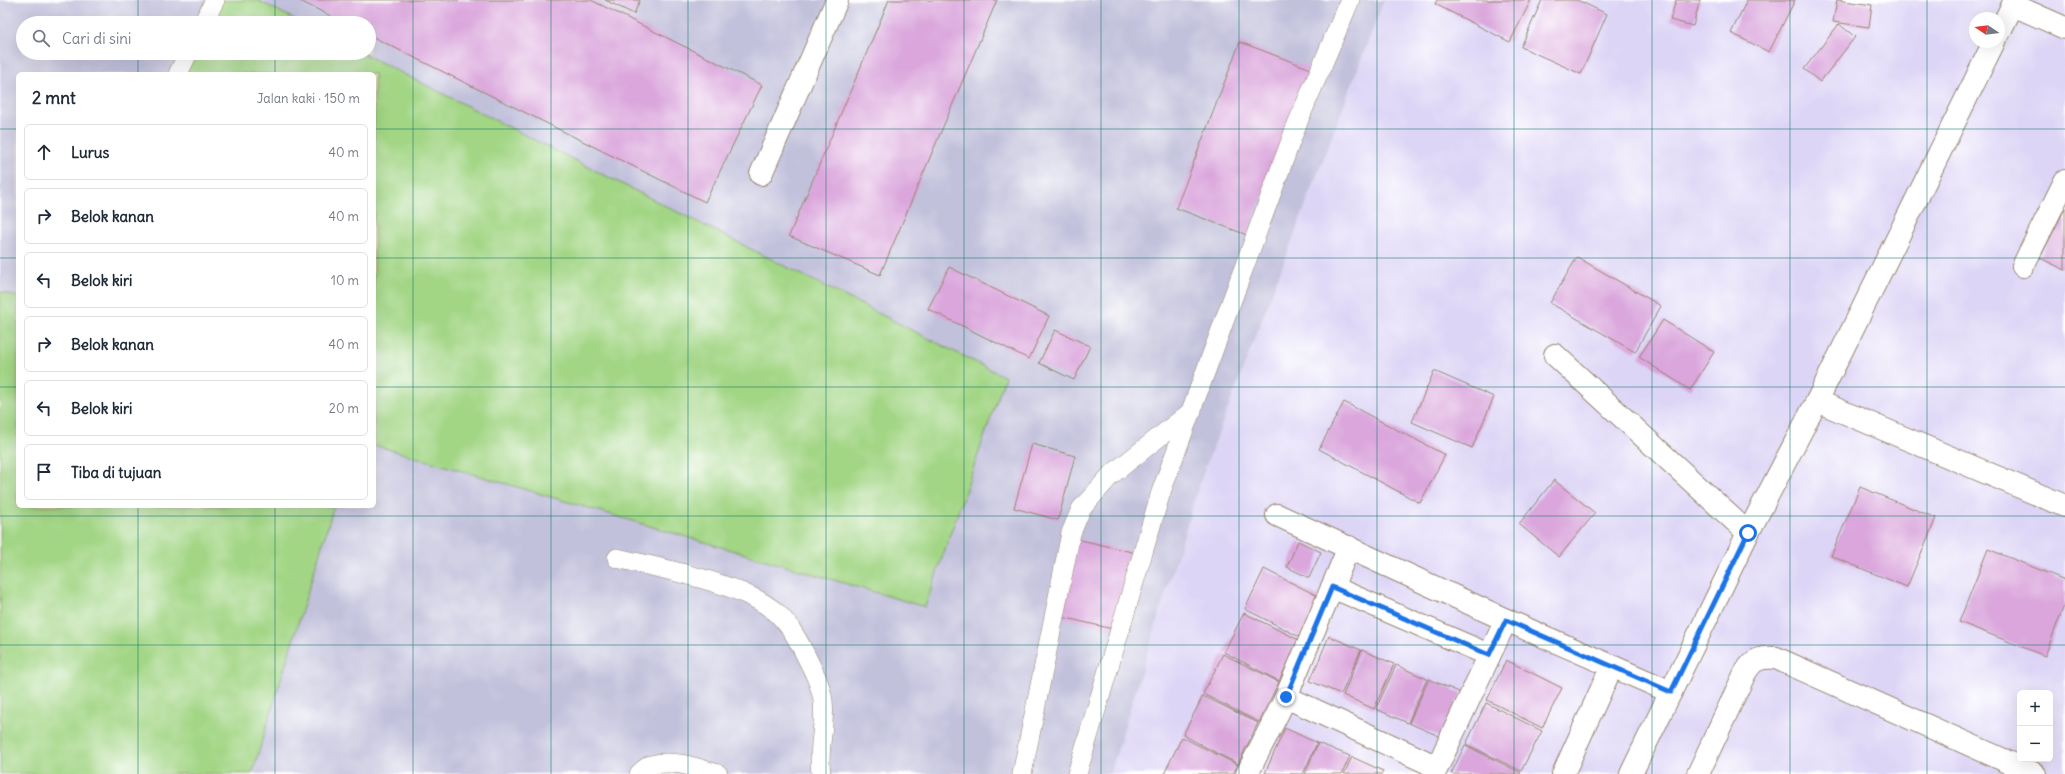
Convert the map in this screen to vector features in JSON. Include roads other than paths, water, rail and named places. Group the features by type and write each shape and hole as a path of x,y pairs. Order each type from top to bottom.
{"street":[{"path":"761,174 837,0"},
{"path":"2005,21 2014,2 2065,28"},
{"path":"1631,774 1748,533 1817,401 1991,48"},
{"path":"2023,266 2065,181"},
{"path":"1555,355 1748,533"},
{"path":"1817,401 2065,506"},
{"path":"1277,515 1506,620 1671,692"},
{"path":"1247,774 1286,697 1349,547"},
{"path":"1332,587 1489,655"},
{"path":"1286,697 1435,770 1506,620"},
{"path":"1698,774 1745,673 1751,664 1760,657 1776,658 2035,774"},
{"path":"1563,774 1612,666"}],"lane":[{"path":"207,16 215,0"},
{"path":"1077,774 1161,492 1297,124 1350,0"},
{"path":"179,72 185,60"},
{"path":"1022,774 1071,533 1081,509 1111,474 1192,411"},
{"path":"617,558 712,582 758,600 777,613 791,628 815,673 823,701 820,756 821,774"},
{"path":"639,774 650,765 664,764 686,765 718,774"}]}
